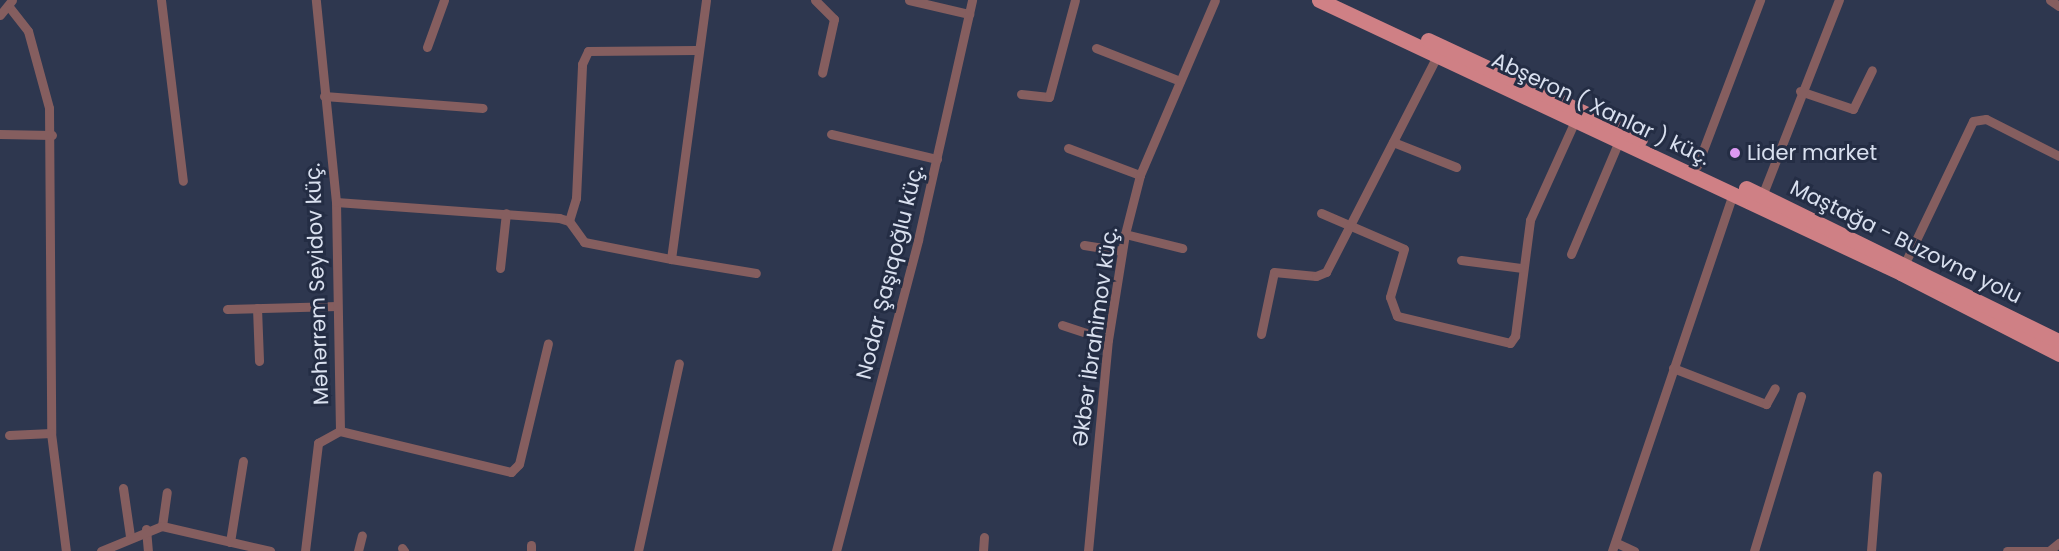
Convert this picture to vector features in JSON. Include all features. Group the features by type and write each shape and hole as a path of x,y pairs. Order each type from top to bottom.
{"main road":[{"name":"Abşeron ( Xanlar ) küç.","path":"1319,0 1733,193 2059,354"},
{"name":"Maştağa - Buzovna yolu","path":"1343,0 1905,263 2059,341"}],"street":[{"path":"161,0 183,181"},
{"name":"Məhərrəm Seyidov küç.","path":"305,551 318,443 340,431 336,202 316,0"},
{"path":"428,47 444,0"},
{"path":"671,259 696,50 706,0"},
{"path":"815,0 834,19 822,73"},
{"path":"909,0 969,14"},
{"name":"Nodar Şaşıqoğlu küç.","path":"836,551 937,159 972,0"},
{"path":"1021,94 1049,97 1075,0"},
{"name":"Əkbər İbrahimov küç.","path":"1088,551 1108,340 1121,251 1140,175 1215,0"},
{"path":"1762,196 1800,91 1839,0"},
{"path":"2050,0 2059,6"},
{"path":"1697,166 1756,1"},
{"path":"0,15 11,4 33,47 52,135 51,433 66,551"},
{"path":"1096,48 1179,81"},
{"path":"569,221 576,198 582,64 588,51 696,50"},
{"path":"1261,334 1274,272 1321,276 1351,225 1437,56"},
{"path":"1800,91 1853,109 1872,70"},
{"path":"324,96 483,108"},
{"path":"1905,263 1973,121 1986,119 2059,156"},
{"path":"1321,213 1404,249 1390,297 1397,316 1510,343 1515,336 1522,268 1533,210 1575,121"},
{"path":"0,134 52,135"},
{"path":"831,134 937,159"},
{"path":"1571,254 1619,141"},
{"path":"1393,142 1456,167"},
{"path":"1068,148 1140,175"},
{"path":"1634,551 1615,547 1619,518 1733,193"},
{"path":"336,202 506,213 569,221 584,242 756,273"},
{"path":"500,268 506,213"},
{"path":"1125,234 1182,248"},
{"path":"1084,245 1121,251"},
{"path":"1461,260 1522,268"},
{"path":"227,309 337,306"},
{"path":"257,308 259,361"},
{"path":"1062,325 1108,340"},
{"path":"340,431 511,472 519,464 548,342"},
{"path":"638,551 679,363"},
{"path":"1673,368 1766,404 1775,388"},
{"path":"1754,551 1801,396"},
{"path":"9,435 51,433"},
{"path":"230,542 243,460"},
{"path":"1871,551 1877,475"},
{"path":"123,488 130,536"},
{"path":"162,526 167,492"},
{"path":"101,551 146,529 162,526 270,551"},
{"path":"146,529 148,551"},
{"path":"358,551 362,535"},
{"path":"983,551 984,537"},
{"path":"2007,551 2049,551 2059,543"}],"place":[{"name":"Lider market","path":"1735,153"}]}
